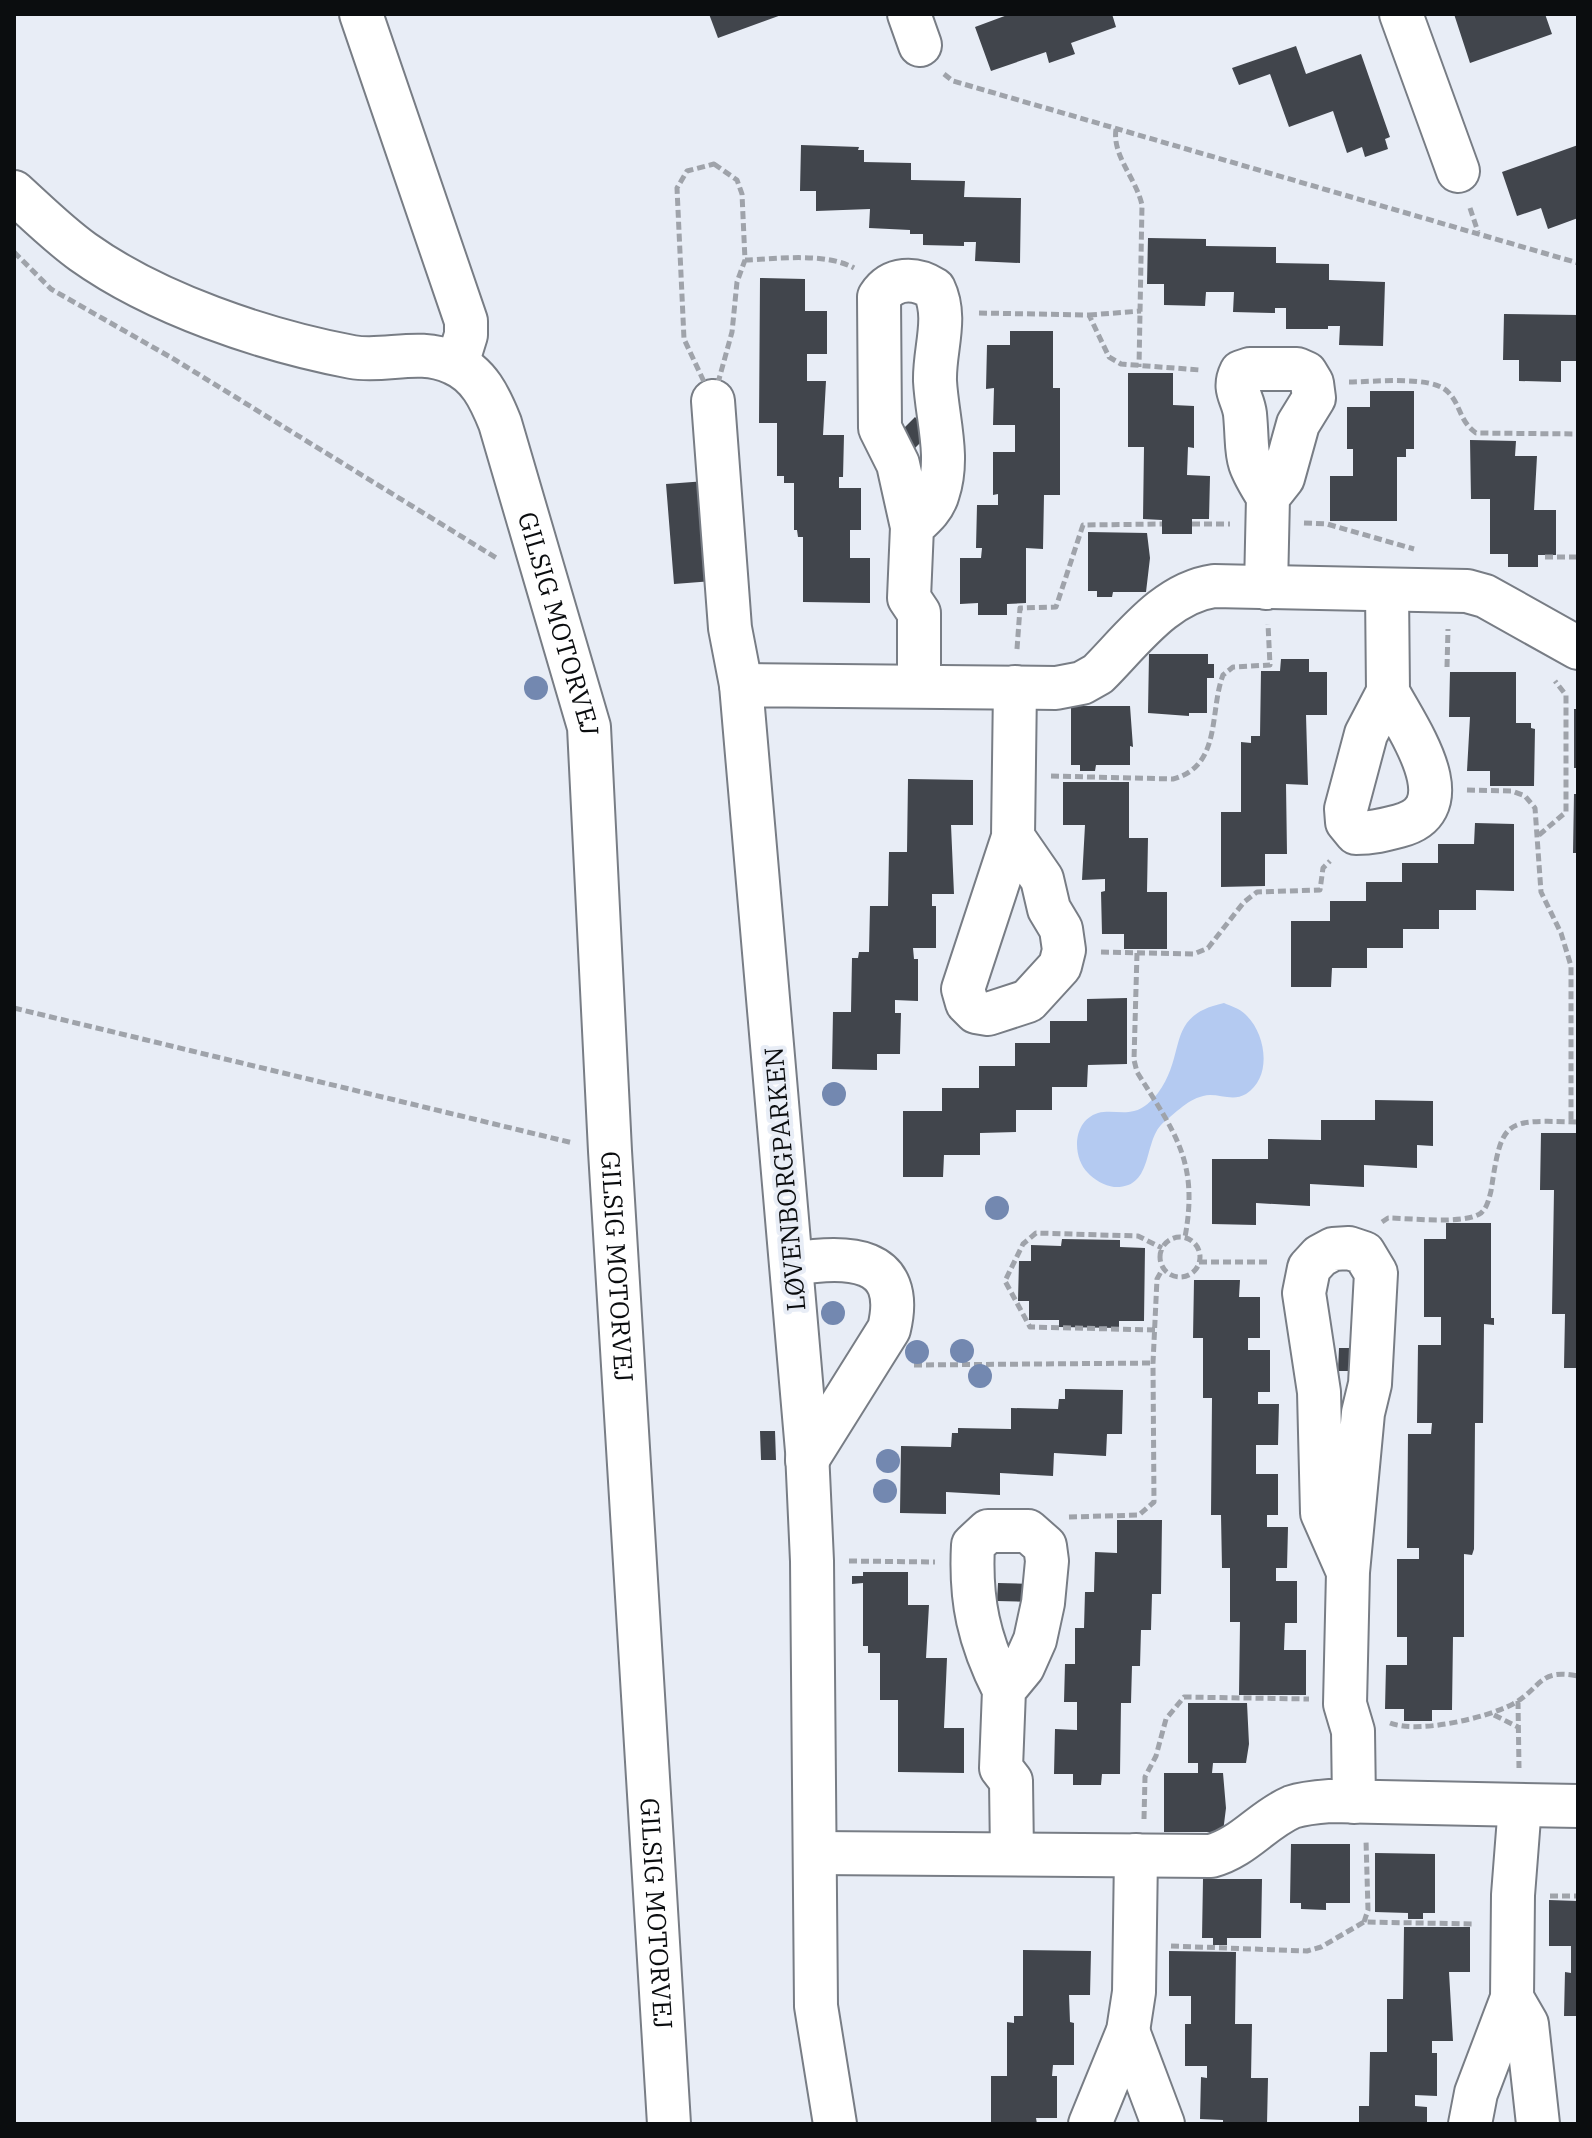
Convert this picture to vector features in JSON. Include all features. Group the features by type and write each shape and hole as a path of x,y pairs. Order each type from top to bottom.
{"street":[{"path":"14,192 83,252 192,313 355,358 435,355 457,364 466,335 466,321 361,14"},
{"path":"1401,14 1458,171"},
{"path":"912,527 930,510 939,491 943,429 935,381 941,312 934,289 924,283 903,281 885,287 878,308 880,428 898,464 912,527 909,598 919,613 919,684"},
{"name":"GILSIG MOTORVEJ","path":"457,364 476,379 489,396 500,423 589,727 610,1151 669,2124"},
{"path":"1266,588 1268,510 1290,464 1298,424 1314,398 1312,383 1306,373 1297,369 1250,369 1241,372 1236,393 1245,410 1245,455 1268,510"},
{"name":"LØVENBORGPARKEN","path":"713,401 730,628 741,685 793,1264 807,1460 812,1561 816,2006 835,2124"},
{"path":"741,685 919,684 1056,688 1082,683 1098,674 1175,598 1194,589 1467,591 1485,596 1564,661"},
{"path":"1387,590 1388,692 1424,760 1432,790 1430,804 1410,824 1372,833 1356,833 1347,822 1346,809 1366,734 1388,692"},
{"path":"1013,837 1042,879 1049,909 1061,929 1064,950 1060,966 1028,1001 988,1014 976,1012 967,1003 963,989 1013,837 1015,687"},
{"path":"1348,1572 1322,1513 1319,1392 1304,1293 1309,1268 1333,1249 1349,1248 1364,1253 1376,1273 1371,1368 1363,1413 1348,1572 1345,1704 1353,1731 1354,1802"},
{"path":"793,1264 842,1257 862,1262 892,1290 894,1309 889,1329 877,1350 807,1460"},
{"path":"1004,1690 1023,1667 1035,1640 1043,1603 1047,1561 1045,1546 1028,1531 988,1531 973,1545 972,1562 983,1647 1004,1690 1001,1768 1011,1781 1012,1854"},
{"path":"815,1853 1211,1856 1244,1843 1289,1809 1330,1801 1578,1806"},
{"path":"1470,2124 1476,2093 1512,1998 1520,1805"},
{"path":"1090,2124 1128,2031 1134,1992 1136,1855"},
{"path":"1512,1998 1527,2024 1538,2124"},
{"path":"1128,2031 1163,2124"}],"path":[{"path":"915,29 929,43 936,69 953,81 1578,263"},
{"path":"1116,129 1114,140 1118,154 1138,187 1142,205 1139,367"},
{"path":"714,164 737,180 742,194 745,260 737,282 732,332 713,401 684,339 677,188 687,171 714,164"},
{"path":"14,252 51,289 172,358 547,589"},
{"path":"745,260 802,259 846,264 885,287"},
{"path":"941,312 1089,315 1141,311"},
{"path":"1089,315 1109,357 1121,364 1241,372"},
{"path":"1312,383 1428,383 1450,393 1465,425 1476,433 1578,434"},
{"path":"1268,510 1418,550"},
{"path":"1015,687 1020,608 1056,607 1083,525 1162,524"},
{"path":"1545,557 1578,557"},
{"path":"1014,775 1173,779 1188,775 1210,747 1223,675 1233,667 1270,665 1266,588"},
{"path":"1538,835 1566,812 1564,661"},
{"path":"1364,1253 1374,1228 1388,1218 1468,1219 1482,1212 1489,1200 1498,1142 1507,1128 1518,1123 1574,1122 1571,966 1561,933 1541,892 1535,808 1525,796 1512,791 1432,790"},
{"path":"1064,950 1194,954 1208,948 1244,902 1257,892 1320,890 1323,868 1356,833"},
{"path":"1137,953 1134,1060 1137,1072 1178,1138 1191,1183 1185,1237"},
{"path":"14,1008 610,1151"},
{"path":"1155,1330 1030,1327 1005,1281 1023,1244 1036,1233 1138,1236 1162,1248"},
{"path":"1037,1536 1072,1515 1139,1515 1154,1502 1153,1363 1157,1279 1163,1268 1162,1248 1171,1238 1185,1237 1198,1249 1199,1262 1193,1272 1181,1277 1163,1268"},
{"path":"1199,1262 1283,1262 1309,1268"},
{"path":"877,1350 903,1365 1153,1363"},
{"path":"812,1561 972,1562"},
{"path":"1136,1855 1144,1835 1145,1777 1156,1756 1166,1719 1184,1697 1332,1700 1395,1725 1429,1725 1493,1714 1518,1701 1545,1676 1562,1673 1578,1676"},
{"path":"1518,1701 1520,1805"},
{"path":"1493,1714 1518,1727"},
{"path":"1354,1802 1368,1845 1368,1910 1364,1922"},
{"path":"1134,1945 1307,1951 1321,1947 1364,1922 1513,1924"}],"shaded area":[{"path":"1224,1003 1243,1012 1258,1032 1264,1055 1255,1086 1237,1097 1203,1096 1180,1109 1157,1130 1142,1172 1127,1186 1114,1187 1093,1178 1083,1166 1077,1149 1083,1124 1098,1113 1130,1112 1148,1104 1167,1078 1185,1026 1205,1009"}],"building":[{"path":"709,14 784,14 718,38"},
{"path":"1010,14 1112,14 1116,27 1071,43 1075,54 1049,63 1046,52 991,71 975,27"},
{"path":"1454,14 1545,14 1552,34 1470,63"},
{"path":"1296,46 1306,74 1361,54 1390,137 1385,139 1388,149 1365,157 1362,147 1347,153 1333,111 1289,127 1270,74 1239,85 1232,68"},
{"path":"801,145 859,147 858,150 864,150 864,162 911,163 911,180 965,181 964,197 1021,198 1020,263 975,261 976,242 964,242 964,246 923,245 923,234 910,234 910,230 869,228 870,209 816,211 816,191 800,191"},
{"path":"1578,145 1578,218 1548,229 1541,208 1517,216 1502,172"},
{"path":"1148,238 1206,239 1206,246 1276,247 1276,263 1329,264 1329,280 1385,282 1383,346 1339,345 1340,326 1286,329 1286,308 1275,308 1275,313 1233,312 1234,292 1206,292 1205,306 1164,305 1164,284 1147,284"},
{"path":"760,278 805,279 805,311 827,311 827,354 807,354 807,381 826,381 823,435 844,435 843,477 839,477 839,488 861,488 861,530 850,530 850,558 870,558 870,603 803,602 803,537 798,537 797,530 794,530 794,483 784,483 784,476 777,476 777,423 759,423"},
{"path":"1504,314 1578,315 1578,361 1561,361 1561,382 1519,381 1519,360 1503,360"},
{"path":"1010,331 1053,331 1053,388 1060,388 1060,495 1044,495 1043,549 1026,548 1026,603 1007,604 1007,615 978,615 978,603 960,604 960,558 981,558 982,548 976,548 977,505 998,505 998,494 993,495 993,452 1015,452 1015,425 993,425 994,388 986,389 987,345 1010,345"},
{"path":"1128,373 1173,373 1173,405 1194,406 1194,448 1188,447 1187,475 1210,476 1209,519 1192,519 1192,534 1162,534 1162,520 1143,519 1144,447 1128,447"},
{"path":"1370,391 1414,391 1414,449 1406,449 1406,457 1397,457 1397,521 1330,521 1330,476 1353,476 1353,449 1347,449 1347,407 1370,407"},
{"path":"915,417 930,433 915,448 900,432"},
{"path":"1470,440 1516,441 1515,456 1537,456 1534,510 1556,510 1556,555 1538,555 1538,567 1508,567 1508,554 1490,554 1490,499 1471,499"},
{"path":"706,481 713,581 674,584 666,484"},
{"path":"1088,532 1147,533 1150,558 1146,592 1113,592 1112,597 1097,597 1097,591 1088,591"},
{"path":"1149,654 1208,654 1208,664 1214,664 1214,678 1207,678 1207,713 1189,713 1189,716 1148,713"},
{"path":"1281,659 1309,659 1309,672 1327,672 1327,715 1306,715 1308,785 1286,784 1287,854 1265,854 1265,886 1221,887 1221,812 1241,812 1241,742 1251,743 1251,736 1260,736 1261,671 1280,671"},
{"path":"1450,672 1516,672 1516,723 1531,723 1531,728 1535,729 1534,786 1490,786 1490,771 1467,771 1470,717 1449,717"},
{"path":"1071,706 1130,706 1133,747 1130,746 1130,765 1096,765 1095,771 1080,771 1080,765 1071,765"},
{"path":"1574,709 1578,709 1578,768 1574,768"},
{"path":"908,779 973,780 973,825 951,825 954,894 932,894 932,906 936,906 936,948 913,948 914,959 918,959 918,1001 895,1000 895,1013 901,1013 900,1054 877,1054 877,1070 832,1069 833,1012 851,1012 852,958 858,958 859,952 869,952 870,906 888,906 889,852 907,852"},
{"path":"1063,782 1129,782 1129,838 1148,838 1147,892 1167,892 1167,949 1124,949 1124,934 1102,934 1101,892 1105,891 1105,879 1082,880 1085,825 1063,825"},
{"path":"1574,794 1578,794 1578,853 1573,853"},
{"path":"1475,823 1514,824 1514,891 1476,890 1476,910 1439,910 1439,929 1403,929 1403,948 1367,948 1367,968 1332,968 1331,987 1291,987 1291,921 1330,921 1330,901 1366,901 1366,882 1402,882 1402,863 1438,863 1438,844 1474,844"},
{"path":"1127,998 1127,1064 1088,1065 1087,1087 1052,1087 1052,1110 1016,1110 1016,1132 980,1133 980,1155 944,1155 943,1177 903,1177 903,1111 942,1111 942,1088 979,1088 979,1066 1015,1066 1015,1043 1050,1043 1050,1021 1087,1021 1087,999"},
{"path":"1375,1100 1433,1101 1433,1146 1417,1145 1417,1168 1364,1165 1364,1187 1310,1184 1310,1206 1256,1203 1256,1225 1212,1224 1212,1159 1268,1159 1268,1139 1321,1140 1321,1120 1375,1120"},
{"path":"1541,1133 1578,1133 1578,1368 1564,1368 1565,1314 1552,1314 1554,1190 1540,1190"},
{"path":"1446,1223 1491,1223 1491,1318 1494,1318 1494,1325 1484,1324 1483,1423 1475,1423 1474,1549 1472,1555 1464,1554 1464,1637 1453,1637 1452,1710 1432,1710 1432,1721 1404,1721 1404,1709 1385,1709 1386,1665 1407,1665 1407,1637 1397,1637 1397,1559 1419,1559 1419,1548 1407,1548 1408,1434 1431,1434 1432,1423 1417,1423 1418,1345 1441,1345 1441,1317 1424,1317 1424,1239 1446,1239"},
{"path":"1062,1239 1120,1240 1120,1247 1145,1248 1144,1321 1119,1321 1119,1328 1059,1327 1059,1320 1029,1320 1029,1301 1018,1301 1019,1261 1031,1261 1031,1245 1061,1246"},
{"path":"1194,1280 1240,1280 1239,1297 1260,1297 1260,1338 1248,1338 1248,1350 1270,1350 1270,1392 1258,1392 1258,1404 1279,1404 1278,1445 1256,1445 1256,1474 1278,1474 1278,1515 1267,1515 1267,1527 1288,1527 1287,1568 1276,1568 1276,1581 1297,1581 1297,1623 1285,1623 1284,1650 1306,1650 1306,1695 1239,1695 1240,1622 1230,1622 1230,1568 1222,1568 1221,1515 1211,1515 1212,1398 1203,1398 1203,1338 1193,1338"},
{"path":"1339,1348 1361,1348 1360,1371 1338,1371"},
{"path":"1065,1389 1123,1390 1122,1434 1107,1434 1106,1456 1054,1453 1053,1476 1000,1473 1000,1495 946,1492 946,1514 900,1513 901,1446 951,1447 952,1433 958,1433 958,1428 1011,1429 1011,1408 1058,1409 1059,1399 1065,1399"},
{"path":"760,1431 775,1431 776,1460 761,1460"},
{"path":"1117,1520 1162,1520 1161,1594 1152,1594 1151,1630 1141,1630 1140,1666 1132,1666 1131,1703 1121,1703 1120,1774 1102,1774 1101,1785 1073,1785 1073,1774 1054,1774 1055,1729 1077,1730 1077,1702 1064,1702 1065,1664 1075,1664 1075,1628 1084,1628 1085,1592 1094,1592 1095,1552 1117,1553"},
{"path":"863,1572 908,1572 908,1605 929,1605 926,1658 947,1658 944,1728 964,1728 964,1773 898,1772 898,1700 880,1700 880,1653 868,1653 868,1646 863,1646 863,1583 852,1584 852,1576 863,1576"},
{"path":"998,1583 1033,1584 1032,1602 997,1601"},
{"path":"1188,1703 1247,1703 1249,1744 1246,1763 1213,1763 1212,1773 1223,1773 1226,1808 1223,1832 1164,1832 1164,1773 1198,1773 1198,1763 1188,1763"},
{"path":"1291,1844 1350,1844 1350,1903 1326,1903 1326,1910 1301,1909 1301,1903 1290,1903"},
{"path":"1375,1853 1435,1854 1435,1913 1423,1913 1423,1919 1408,1919 1408,1913 1375,1912"},
{"path":"1203,1879 1262,1879 1261,1938 1227,1938 1227,1945 1213,1945 1213,1938 1202,1938"},
{"path":"1549,1900 1578,1901 1578,2016 1564,2016 1565,1972 1571,1973 1571,1946 1549,1946"},
{"path":"1404,1927 1470,1927 1470,1972 1449,1972 1453,2041 1432,2041 1432,2053 1437,2053 1437,2096 1415,2095 1415,2106 1427,2107 1427,2124 1359,2124 1359,2106 1369,2106 1370,2052 1387,2052 1387,1999 1403,1999"},
{"path":"1023,1950 1091,1951 1090,1995 1069,1995 1070,2022 1074,2023 1074,2065 1053,2065 1052,2076 1057,2076 1057,2118 1036,2118 1037,2124 991,2124 991,2076 1007,2076 1007,2022 1014,2023 1014,2016 1023,2016"},
{"path":"1169,1951 1236,1952 1235,2024 1252,2024 1251,2078 1268,2078 1267,2124 1223,2124 1223,2120 1200,2119 1201,2077 1207,2078 1207,2066 1185,2066 1185,2024 1191,2024 1191,1996 1169,1996"}]}
